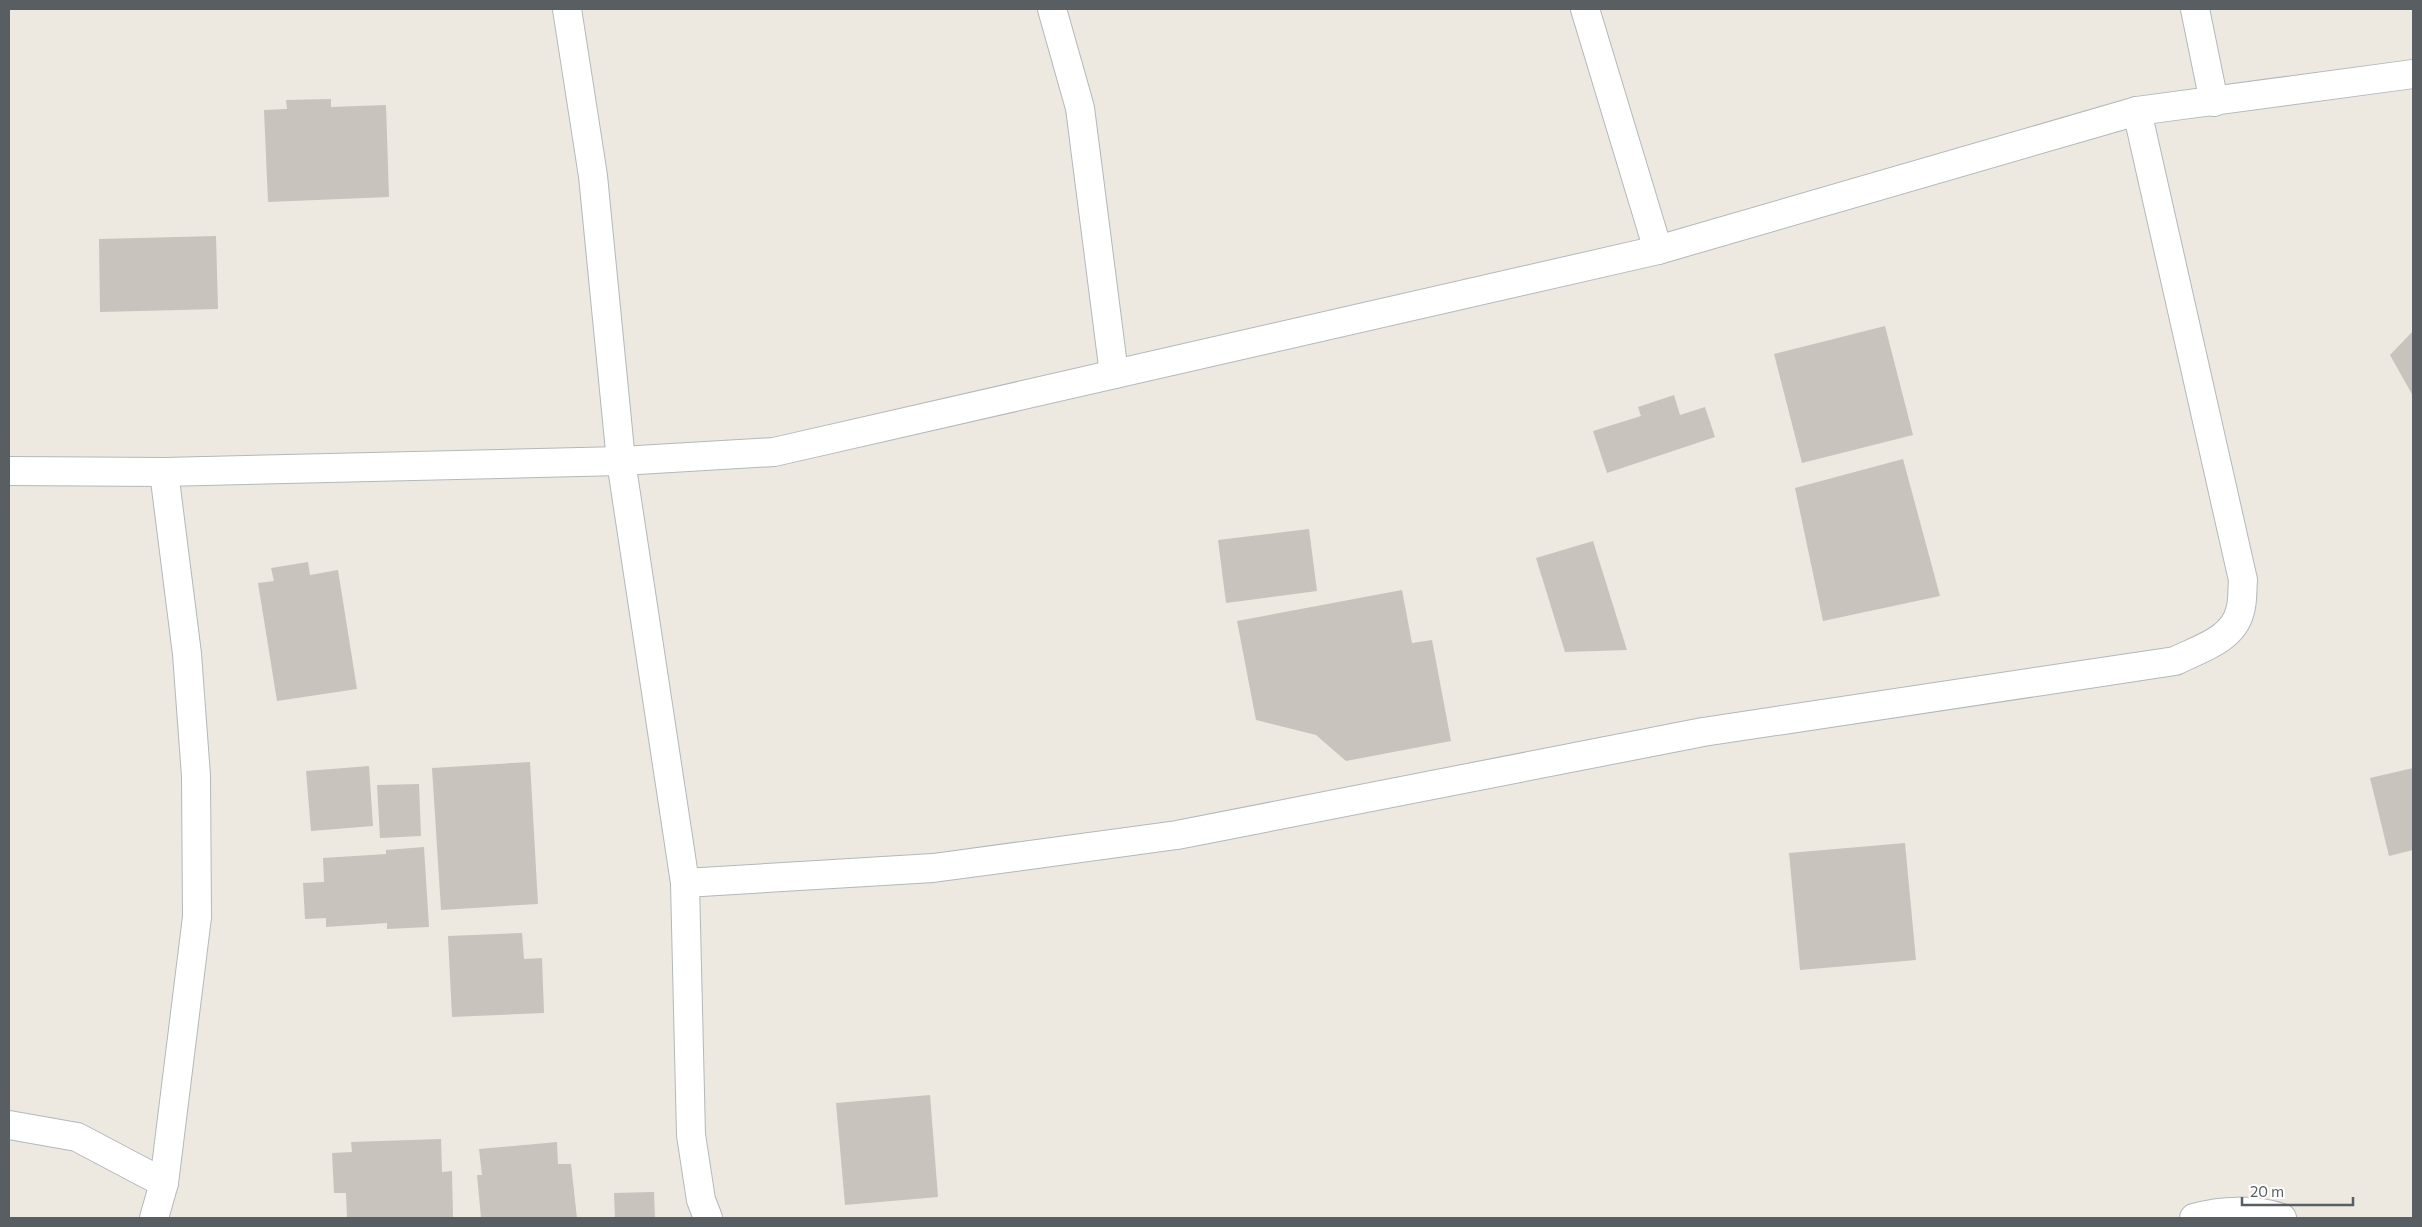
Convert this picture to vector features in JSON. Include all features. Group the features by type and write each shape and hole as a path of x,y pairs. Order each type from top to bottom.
{"street":[{"path":"567,9 593,176 621,461 685,884 691,1135 701,1200 708,1218"},
{"path":"1052,9 1080,108 1114,374"},
{"path":"1584,9 1658,250"},
{"path":"2196,9 2214,102"},
{"path":"9,471 164,472 621,461 774,452 1658,250 2138,111 2413,74"},
{"path":"685,884 933,868 1177,835 1703,732 2175,661 2221,639 2234,627 2240,611 2243,580 2138,111"},
{"path":"154,1218 164,1183 197,917 196,776 187,654 164,472"},
{"path":"9,1125 77,1137 164,1183"},
{"path":"2194,1218 2215,1212 2270,1214 2282,1218"}],"building":[{"path":"331,99 331,107 386,105 389,197 268,202 264,110 287,109 286,100"},
{"path":"216,236 218,309 100,312 99,239"},
{"path":"1885,326 1913,435 1802,463 1774,354"},
{"path":"2413,331 2413,396 2390,355"},
{"path":"1674,395 1680,415 1705,407 1715,437 1607,473 1593,431 1641,416 1638,407"},
{"path":"1903,459 1940,596 1823,621 1795,488"},
{"path":"1309,529 1317,591 1226,603 1218,540"},
{"path":"1593,541 1627,650 1565,652 1536,558"},
{"path":"308,562 310,575 338,570 357,689 277,701 258,583 274,581 271,568"},
{"path":"1402,590 1412,643 1432,640 1451,741 1346,761 1316,735 1256,720 1237,621"},
{"path":"530,762 538,904 441,910 432,768"},
{"path":"369,766 373,826 311,831 306,771"},
{"path":"2413,768 2413,850 2389,856 2370,778"},
{"path":"419,784 421,836 380,838 377,785"},
{"path":"1905,843 1916,960 1800,970 1789,853"},
{"path":"424,847 429,927 387,929 387,923 326,927 326,918 305,919 303,883 324,882 323,858 386,854 386,850"},
{"path":"522,933 524,959 542,958 544,1013 452,1017 448,936"},
{"path":"930,1095 938,1197 845,1205 836,1103"},
{"path":"441,1139 442,1172 452,1171 453,1218 347,1218 346,1193 334,1193 332,1153 352,1152 351,1142"},
{"path":"557,1142 558,1164 571,1164 577,1218 481,1218 477,1175 482,1175 479,1149"},
{"path":"654,1192 655,1218 615,1218 614,1193"}]}
